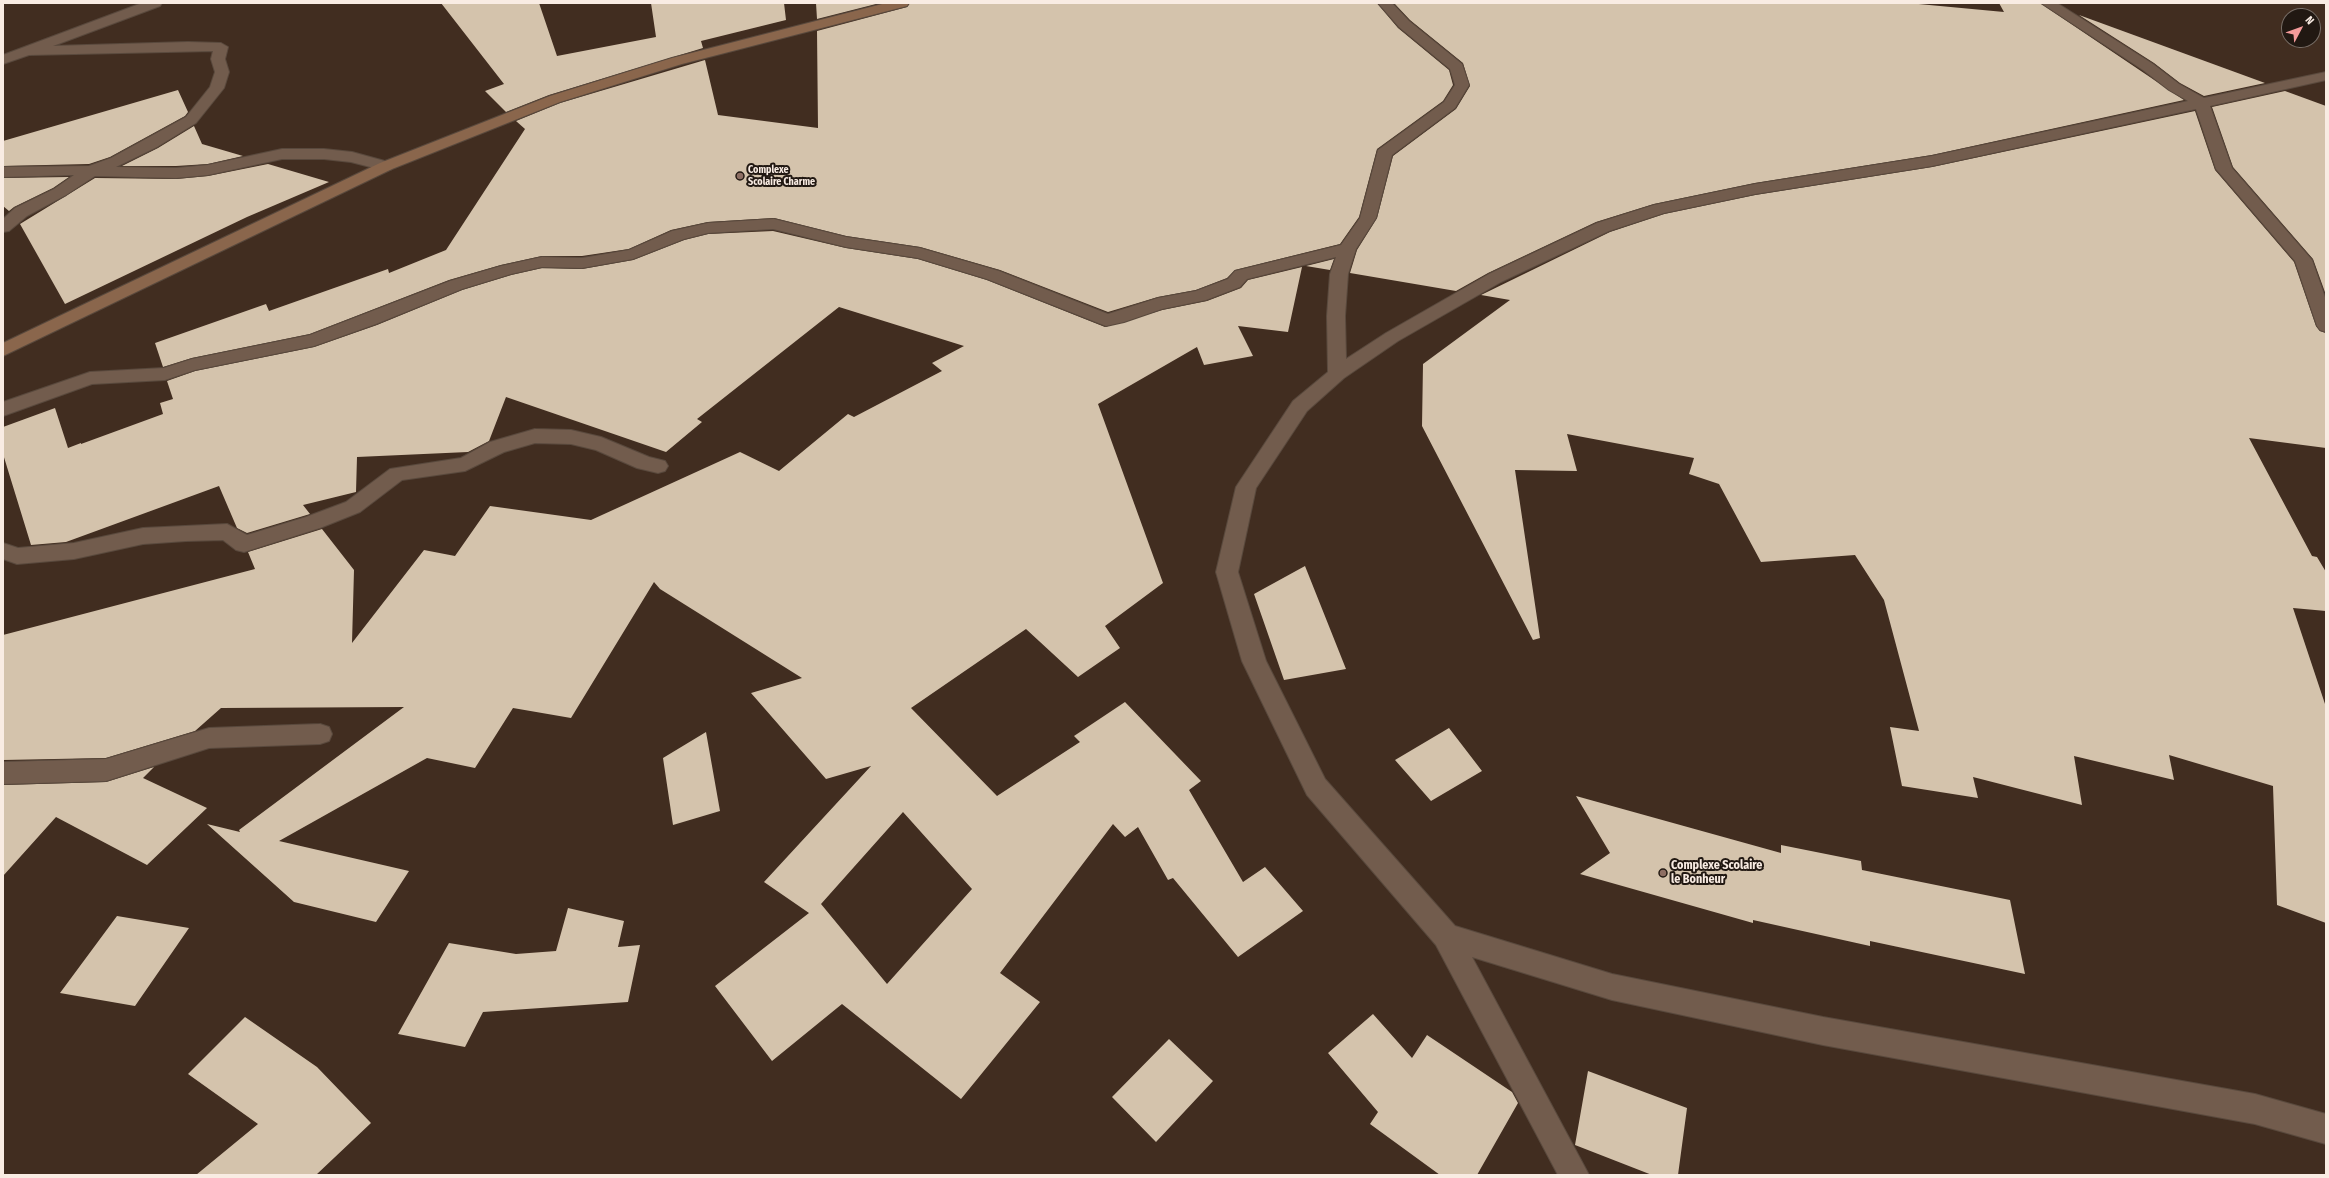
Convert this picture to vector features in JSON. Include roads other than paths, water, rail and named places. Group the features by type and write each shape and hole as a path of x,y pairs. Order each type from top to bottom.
{"street":[{"path":"3,60 155,3"},
{"path":"3,350 386,166 555,99 677,62 902,3"},
{"path":"1337,374 1336,316 1339,274 1347,249 1368,218 1379,180 1384,153 1450,105 1462,85 1457,67 1404,24 1385,3"},
{"path":"2048,3 2148,67 2174,87 2201,102 2224,169 2303,260 2326,326"},
{"path":"3,227 21,212 60,192 93,170 117,161 151,144 192,120 217,88 222,72 218,59 220,47 188,46 30,51"},
{"path":"1574,1175 1446,936 1316,787 1254,661 1227,572 1246,487 1300,406 1337,374 1392,337 1496,278 1603,227 1660,208 1755,189 1932,161 2326,76"},
{"path":"3,172 93,170 176,173 208,170 282,154 324,154 352,157 386,166"},
{"path":"3,409 90,378 165,374 192,365 314,340 370,320 456,285 507,270 542,262 582,263 633,254 678,236 708,228 774,224 831,239 920,253 993,275 1106,320 1118,318 1158,304 1200,296 1234,283 1241,275 1347,249"},
{"path":"3,551 17,556 74,551 143,536 186,533 227,532 244,544 314,523 353,507 397,474 465,464 497,447 535,436 570,437 601,444 644,463 658,466"},
{"path":"3,773 106,770 208,738 320,734"},
{"path":"1446,936 1612,987 1822,1031 2255,1109 2326,1129"}],"place":[{"name":"Complexe Scolaire Charme","path":"740,176"},
{"name":"Complexe Scolaire le Bonheur","path":"1663,873"}]}
